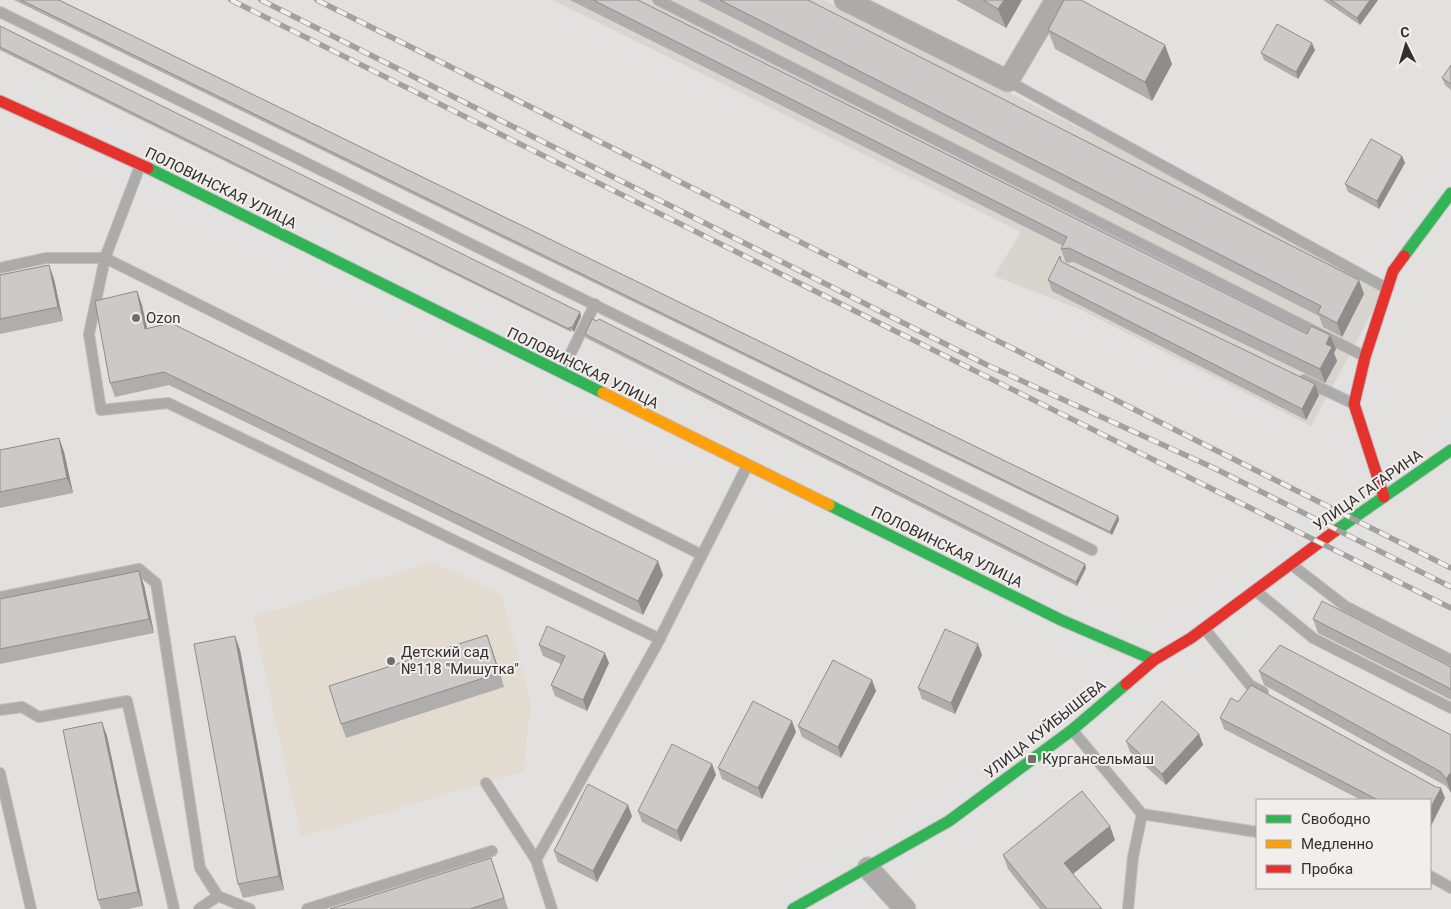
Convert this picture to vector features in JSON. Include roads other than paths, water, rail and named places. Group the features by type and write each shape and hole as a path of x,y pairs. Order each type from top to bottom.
{"main road":[{"name":"ПОЛОВИНСКАЯ УЛИЦА","path":"0,101 141,164 561,374 1061,620 1154,660"},
{"path":"1384,497 1354,404 1365,357 1393,271 1451,193"},
{"name":"УЛИЦА ГАГАРИНА","path":"1303,554 1451,450"},
{"name":"УЛИЦА КУЙБЫШЕВА","path":"793,909 949,821 1072,730 1154,660 1204,628 1303,554"}],"street":[{"path":"846,0 1008,81 1056,0"},
{"path":"868,868 905,909"}],"lane":[{"path":"658,0 1365,357"},
{"path":"0,12 1092,550"},
{"path":"1008,81 1387,288"},
{"path":"141,164 105,258 89,334 101,410 168,403 660,638"},
{"path":"0,268 46,258 105,258 702,555"},
{"path":"561,374 595,304"},
{"path":"1292,374 1354,404"},
{"path":"536,860 660,638 748,466"},
{"path":"1290,564 1344,606 1451,660"},
{"path":"0,597 139,569 156,583 200,868 218,896 250,909"},
{"path":"1254,590 1313,638 1451,708"},
{"path":"1204,628 1250,685 1275,699"},
{"path":"0,710 22,707 39,716 126,701 174,909"},
{"path":"1072,730 1142,814 1256,832"},
{"path":"0,773 31,909"},
{"path":"486,783 536,860 552,909"},
{"path":"1128,909 1133,858 1142,814"},
{"path":"307,909 492,851"},
{"path":"1431,877 1451,888"},
{"path":"199,909 218,896"}],"railway":[{"path":"231,0 1451,608"},
{"path":"261,0 987,365 1214,468 1451,587"},
{"path":"317,0 1451,568"}],"place":[{"name":"Ozon","path":"136,318"},
{"name":"Детский сад №118 \"Мишутка\"","path":"391,661"},
{"name":"Кургансельмаш","path":"1032,759"}]}
